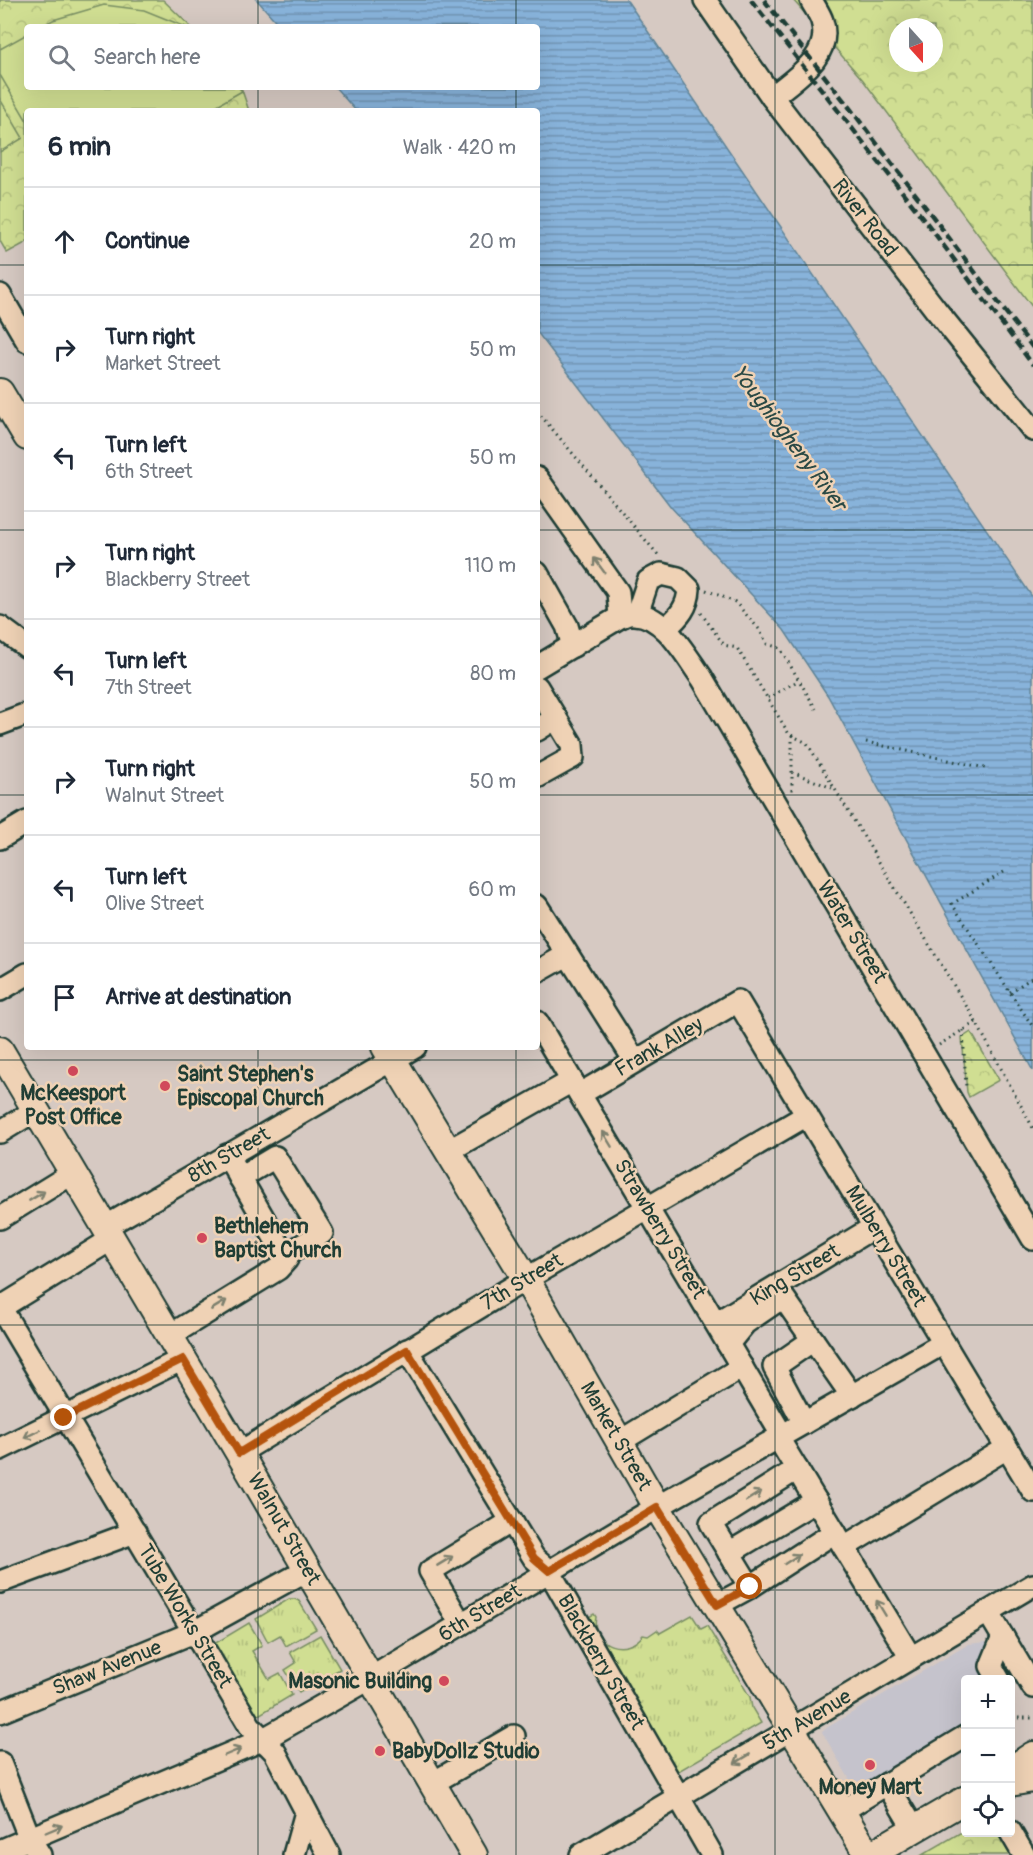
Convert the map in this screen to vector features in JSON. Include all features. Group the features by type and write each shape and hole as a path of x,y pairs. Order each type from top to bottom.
{"main road":[{"path":"0,392 24,432"},
{"name":"Walnut Street","path":"0,1050 474,1855"},
{"name":"Market Street","path":"389,1054 525,1279 657,1507 869,1855"},
{"path":"1015,1767 1033,1755"},
{"path":"1015,1782 1033,1779"},
{"path":"869,1855 961,1802"}],"street":[{"name":"River Road","path":"705,0 772,97 936,310 1033,430"},
{"path":"772,97 813,62 823,43 822,21 811,0"},
{"path":"0,295 24,336"},
{"path":"540,482 618,592 628,616"},
{"path":"540,665 628,616 644,615 666,628 679,618 688,597 678,578 661,574 648,581 628,616"},
{"path":"540,578 567,626 573,646"},
{"path":"0,627 24,645"},
{"name":"Water Street","path":"666,628 702,678 1033,1239"},
{"path":"540,692 572,745 573,757 540,775"},
{"path":"0,724 24,715"},
{"path":"540,728 556,718"},
{"path":"0,838 24,824"},
{"path":"540,911 635,1061"},
{"path":"540,970 567,955"},
{"path":"0,990 24,976"},
{"name":"Frank Alley","path":"448,1151 576,1087 635,1061 738,1001"},
{"name":"Mulberry Street","path":"738,1001 1033,1491"},
{"name":"Strawberry Street","path":"540,1028 729,1344 797,1469 911,1658"},
{"name":"8th Street","path":"0,1308 227,1155 389,1054 404,1050"},
{"path":"0,1132 36,1110"},
{"name":"7th Street","path":"239,1453 525,1279 807,1115"},
{"path":"227,1155 282,1262"},
{"path":"169,1336 322,1233 275,1157 240,1178"},
{"path":"0,1218 73,1173"},
{"name":"King Street","path":"716,1323 779,1292 874,1227"},
{"path":"729,1344 745,1323 779,1292 852,1396"},
{"name":"Tube Works Street","path":"0,1308 250,1726 275,1752 329,1855"},
{"path":"804,1423 774,1367 813,1340"},
{"name":"6th Street","path":"0,1851 35,1847 262,1740 657,1507 944,1343"},
{"name":"Blackberry Street","path":"407,1350 534,1558 549,1571 712,1855"},
{"path":"0,1449 183,1359"},
{"path":"619,1442 742,1367"},
{"path":"717,1605 1007,1448"},
{"path":"750,1587 711,1523 797,1469"},
{"path":"729,1554 816,1501"},
{"path":"460,1624 430,1571 512,1521"},
{"path":"0,1582 135,1532"},
{"name":"Shaw Avenue","path":"0,1712 194,1632 307,1570"},
{"name":"5th Avenue","path":"581,1855 1033,1585"},
{"path":"988,1612 1033,1687"},
{"path":"996,1675 991,1666 1003,1637"},
{"path":"431,1784 514,1736"},
{"path":"843,1811 961,1739"},
{"path":"0,1763 35,1847"},
{"path":"887,1784 914,1828"},
{"path":"294,1855 306,1812"},
{"path":"1014,1837 1024,1855"}],"path":[{"path":"816,710 780,648 767,644 759,629 735,602 700,588 688,597 724,645 737,648 792,735 807,743 976,1022 1033,1128"},
{"path":"768,698 799,680"},
{"path":"792,735 792,794"},
{"path":"866,742 985,768"},
{"path":"792,772 834,788"},
{"path":"1004,872 952,904 1033,1027"},
{"path":"1010,992 1033,977"},
{"path":"931,1050 976,1022"},
{"path":"963,1030 967,1097"},
{"path":"1018,1718 1033,1718"}],"shaded area":[{"path":"986,1642 1005,1675 961,1675 961,1755 867,1809 822,1732 969,1644"}],"green space":[{"path":"0,0 163,0 188,24 24,24 24,90 242,90 248,108 24,108 24,244 7,253 0,241"},
{"path":"793,0 1033,0 1033,308 863,80"},
{"path":"104,5 144,10 179,24 46,24"},
{"path":"24,36 24,90 242,91 212,108 24,108 24,116 0,75 0,49"},
{"path":"0,99 23,138 0,152"},
{"path":"971,1032 999,1080 969,1097 962,1038"},
{"path":"289,1599 299,1601 316,1629 286,1646 280,1635 268,1642 256,1619"},
{"path":"594,1614 598,1635 611,1645 619,1647 628,1646 643,1635 648,1636 657,1630 660,1633 692,1615 701,1629 707,1626 750,1697 752,1708 761,1723 670,1776 582,1621"},
{"path":"249,1623 262,1645 252,1651 269,1679 280,1673 292,1695 252,1719 209,1647"},
{"path":"320,1635 340,1669 299,1692 285,1670 296,1663 290,1652"},
{"path":"961,1832 961,1837 1006,1837 1017,1855 922,1855"}],"water":[{"name":"Youghiogheny River","path":"257,0 626,0 628,2 1033,598 1033,1071 828,696 784,630 671,507 540,336 540,108 353,108 338,90 540,90 540,24 278,24"}],"railway":[{"path":"751,0 926,222 1033,365"},
{"path":"764,0 849,107 1033,348"}],"place":[{"name":"McKeesport Post Office","path":"73,1071"},
{"name":"Saint Stephen's Episcopal Church","path":"165,1086"},
{"name":"Bethlehem Baptist Church","path":"202,1238"},
{"name":"Masonic Building","path":"444,1681"},
{"name":"BabyDollz Studio","path":"380,1751"},
{"name":"Money Mart","path":"870,1765"}],"route":[{"path":"64,1418 183,1359 239,1453 407,1350 534,1558 549,1571 657,1507 717,1605 750,1587"}]}
